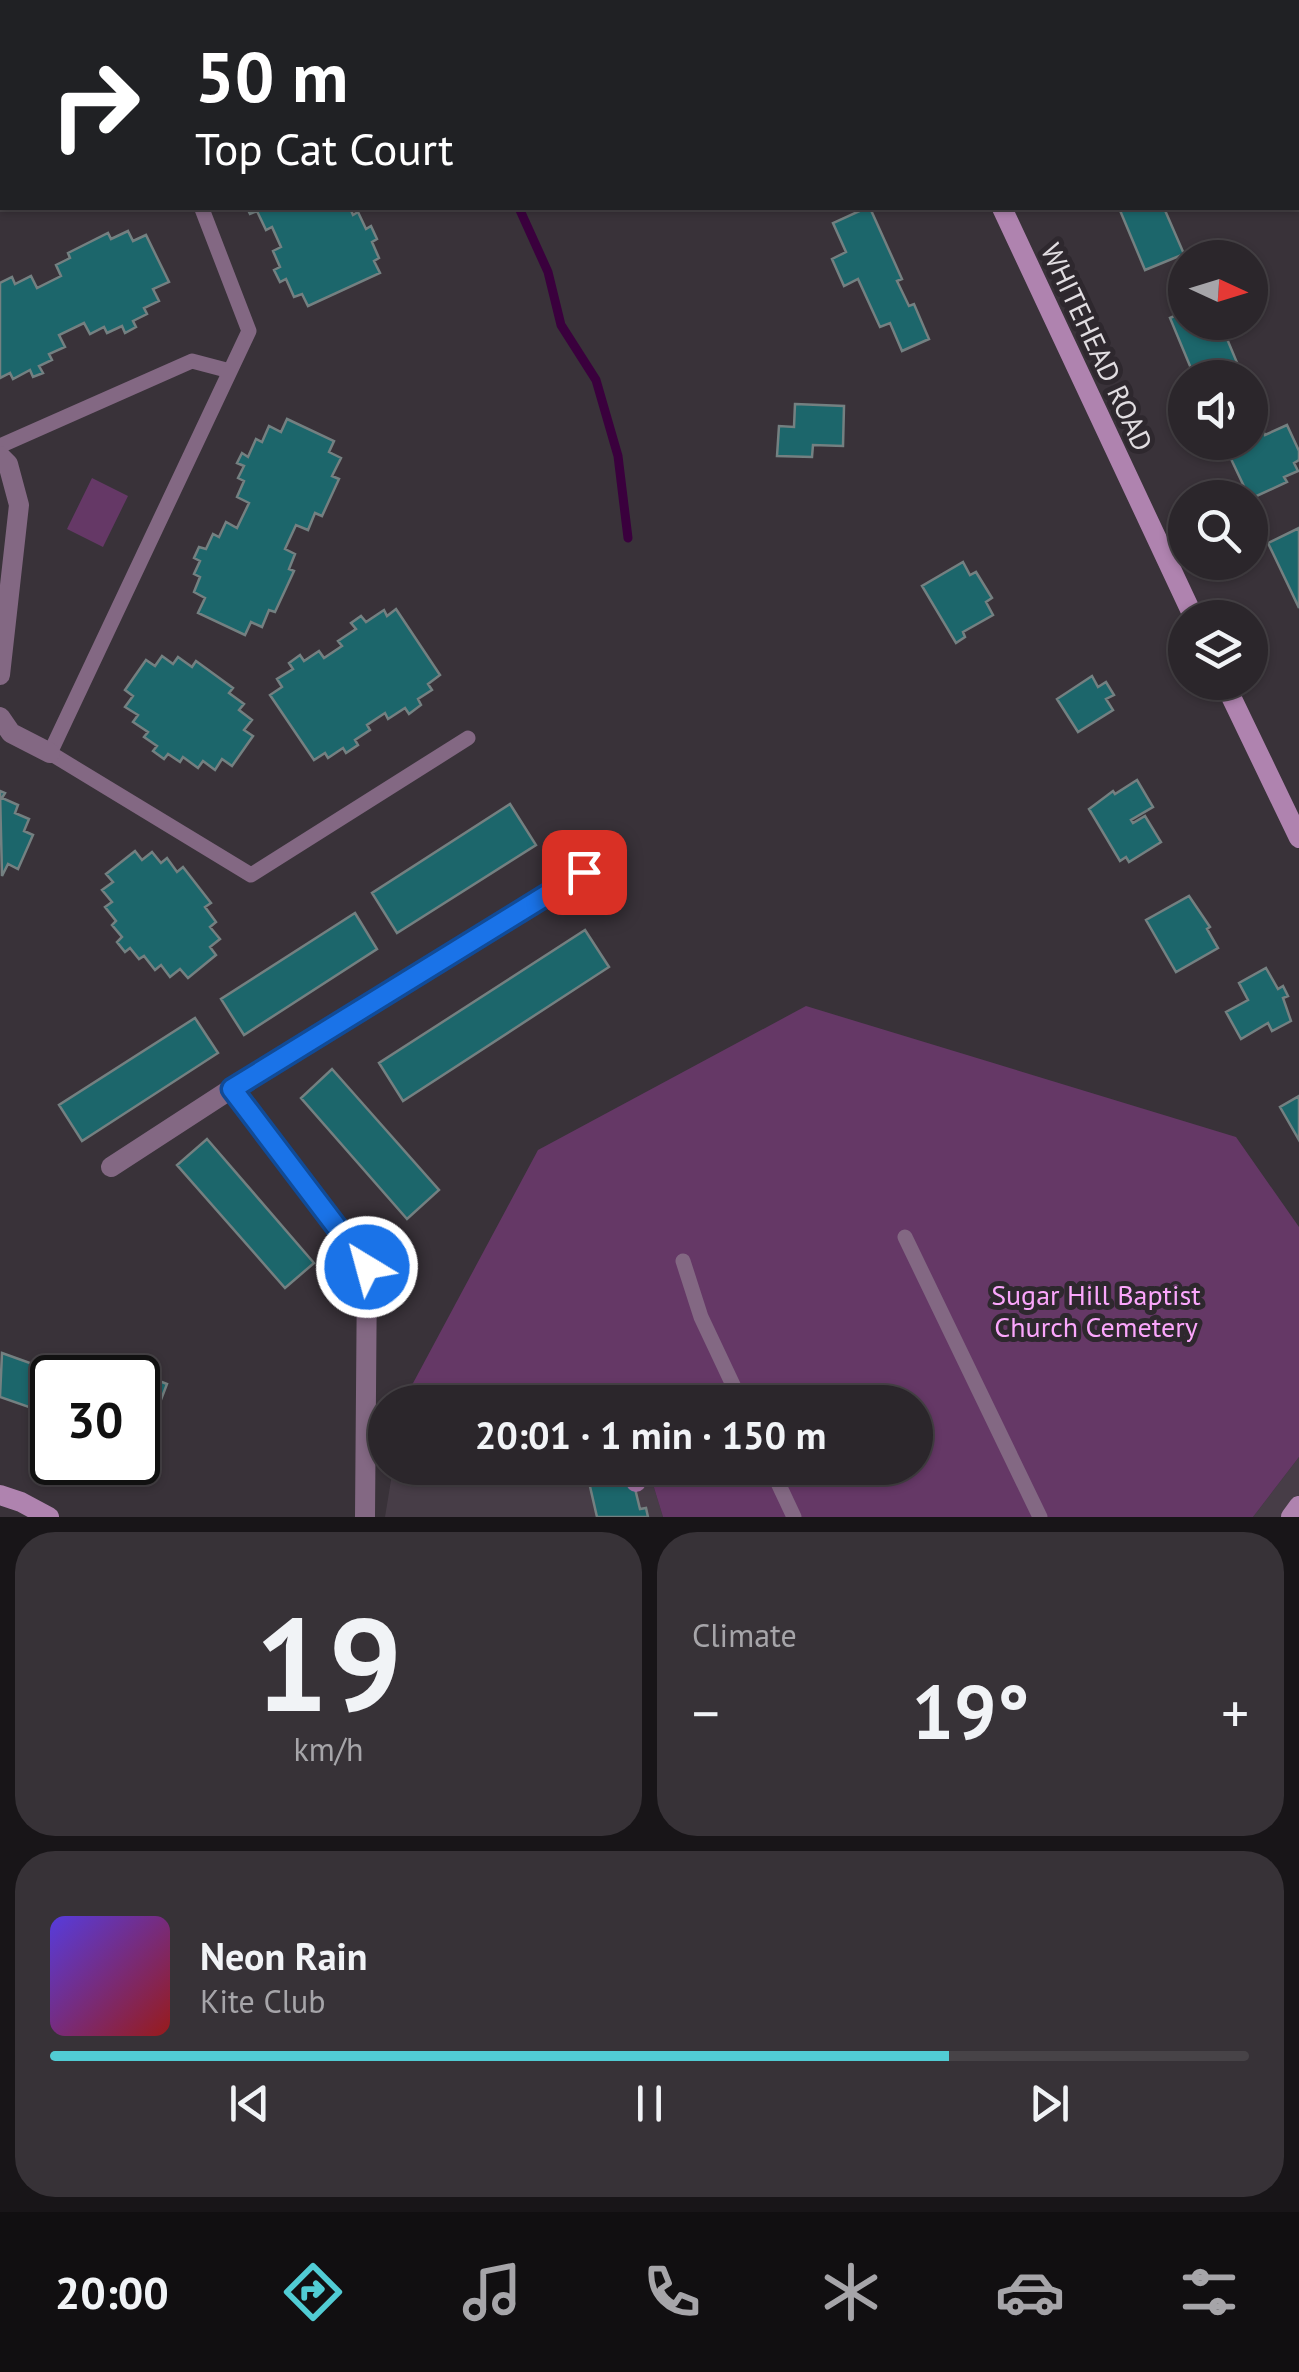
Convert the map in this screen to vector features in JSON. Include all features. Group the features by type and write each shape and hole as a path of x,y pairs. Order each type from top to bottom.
{"street":[{"name":"WHITEHEAD ROAD","path":"1003,210 1186,600"},
{"path":"0,456 8,464 19,504 0,675"},
{"path":"1233,700 1299,838"},
{"path":"0,717 11,733 50,753"},
{"path":"111,1167 584,872"},
{"path":"232,1089 367,1267 365,1517"},
{"path":"0,1495 49,1517"},
{"path":"1290,1517 1299,1506"}],"lane":[{"path":"202,210 249,331 50,753 251,875 468,738"},
{"path":"0,446 192,361 230,371"},
{"path":"906,1237 1040,1517"},
{"path":"682,1261 701,1317 732,1385"},
{"path":"778,1485 794,1517"}],"shaded area":[{"path":"1299,1457 1299,1517 1253,1517"},
{"path":"390,1485 653,1485 663,1517 385,1517"}],"green space":[{"path":"92,478 128,496 103,547 67,529"},
{"name":"Sugar Hill Baptist Church Cemetery","path":"806,1006 1236,1137 1299,1227 1299,1457 1253,1517 663,1517 653,1485 933,1485 933,1385 412,1385 538,1150"}],"building":[{"path":"248,210 351,210 353,215 358,212 366,229 371,226 377,239 372,242 380,273 308,306 302,294 294,297 286,279 280,282 274,270 280,267 273,251 281,247 272,227 266,230 257,211 250,214"},
{"path":"862,210 871,210 902,279 897,281 909,306 914,304 929,339 902,351 890,323 880,327 858,279 844,286 832,259 846,252 833,223"},
{"path":"1120,210 1165,210 1178,240 1168,240 1168,261 1145,270"},
{"path":"128,231 133,241 146,235 169,282 153,289 159,301 144,308 147,314 133,321 136,327 125,333 122,326 107,333 104,327 90,334 84,323 59,335 65,347 49,354 52,360 39,366 43,373 33,377 30,370 13,379 10,373 0,378 0,283 12,277 15,284 31,276 37,288 61,276 56,265 70,258 68,253 108,233 111,239"},
{"path":"1179,340 1228,340 1236,360 1188,360"},
{"path":"795,404 844,406 843,446 813,445 812,457 777,456 779,426 794,427"},
{"path":"287,419 334,441 329,452 341,458 332,476 339,479 322,516 315,513 308,530 296,525 285,549 295,554 289,569 294,571 275,612 269,610 262,627 251,622 245,635 198,613 205,598 194,592 200,577 194,574 200,561 194,558 199,547 206,549 213,534 219,537 226,522 237,528 249,503 237,497 244,481 238,478 244,466 237,463 242,453 248,457 256,439 262,442 269,426 281,432"},
{"path":"1287,425 1299,451 1299,460 1294,463 1298,471 1284,477 1287,482 1268,491 1268,480 1241,480 1232,460 1268,460 1268,434"},
{"path":"1299,528 1299,608 1268,543"},
{"path":"963,562 970,575 976,572 992,598 986,602 993,615 963,632 965,637 956,643 922,586"},
{"path":"396,609 440,675 428,684 432,690 418,699 421,705 409,714 405,708 388,719 385,713 367,725 370,730 355,740 358,745 346,753 343,748 328,758 325,753 314,760 270,695 282,687 277,679 293,669 289,663 300,655 304,661 319,651 324,658 342,646 338,641 356,629 351,623 361,616 366,622 384,610 387,616"},
{"path":"162,656 173,664 178,657 192,667 196,661 233,688 229,693 244,704 239,710 252,720 244,730 253,736 232,766 222,759 215,770 203,761 198,768 183,757 180,762 168,754 164,759 153,751 157,746 144,737 148,732 133,722 138,715 125,707 133,696 125,690 146,660 155,666"},
{"path":"1092,676 1098,687 1106,682 1114,695 1106,699 1113,710 1078,732 1057,699"},
{"path":"1137,780 1153,807 1131,820 1133,823 1145,816 1161,842 1129,862 1126,857 1120,861 1089,809"},
{"path":"0,791 5,793 2,798 18,805 15,813 29,819 24,831 33,835 18,869 8,864 2,876"},
{"path":"510,804 536,845 397,933 372,893"},
{"path":"135,851 142,860 152,852 161,863 167,858 177,872 183,867 211,903 205,907 216,922 210,927 220,939 210,947 216,955 188,978 180,969 170,977 161,965 155,970 144,956 139,959 130,948 125,952 117,942 122,937 105,907 112,902 102,890 113,882 106,874"},
{"path":"1189,896 1210,927 1207,929 1218,948 1176,972 1146,920"},
{"path":"355,913 377,949 244,1035 221,999"},
{"path":"585,930 609,967 403,1101 379,1063"},
{"path":"1266,968 1278,989 1283,986 1288,996 1283,998 1291,1021 1272,1031 1268,1023 1241,1039 1226,1012 1248,1000 1239,983"},
{"path":"195,1018 218,1053 82,1141 59,1105"},
{"path":"332,1069 439,1190 407,1219 301,1098"},
{"path":"1299,1096 1299,1140 1280,1107"},
{"path":"207,1139 314,1263 285,1288 177,1165"},
{"path":"2,1353 30,1363 30,1407 0,1397"},
{"path":"160,1381 167,1384 160,1402"},
{"path":"590,1485 634,1485 640,1509 646,1508 648,1517 597,1517"}],"waterway":[{"path":"520,210 548,272 561,325 596,380 618,456 628,538"}],"route":[{"path":"367,1267 232,1089 584,872"}]}
